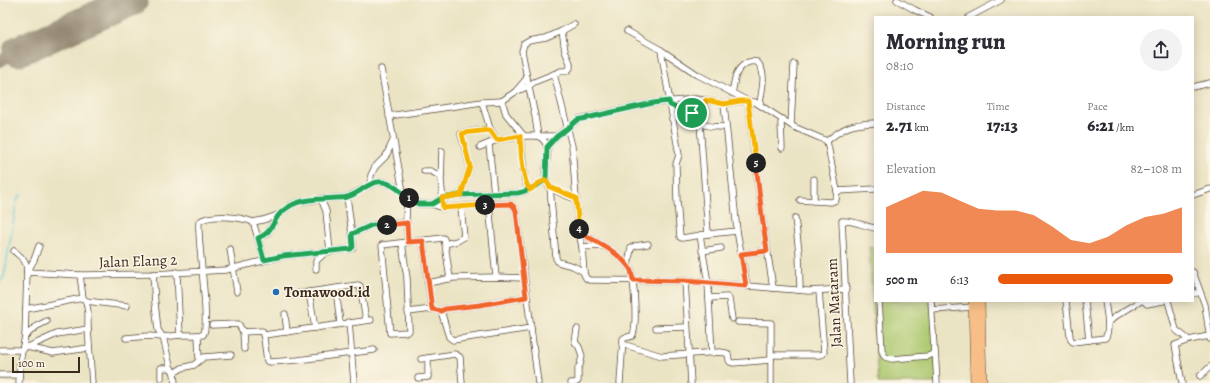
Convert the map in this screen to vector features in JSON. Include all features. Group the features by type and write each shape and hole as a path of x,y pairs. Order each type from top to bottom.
{"highway":[{"path":"975,303 978,354 982,383"},
{"path":"975,383 978,354"}],"street":[{"path":"898,0 928,16"},
{"path":"971,16 1001,0"},
{"path":"574,24 546,38 529,40 522,47 522,57 538,136 542,138 547,147 546,180 550,187 556,258 558,262 573,266 584,272"},
{"path":"627,30 698,75 748,101 760,104 791,125 827,141"},
{"path":"389,116 482,102 502,101 534,82 561,71 568,71 570,68 570,63 565,50 562,31"},
{"path":"660,50 679,155 676,164 680,235 682,238 737,231"},
{"path":"732,93 736,74 739,69 750,62 757,62 763,70 760,104"},
{"path":"791,125 794,64"},
{"path":"381,69 393,140 405,194 407,223 405,243 409,331 390,333 382,246 384,244 405,243 443,238 450,278"},
{"path":"554,74 572,146 579,232 586,278 589,280 685,281 819,291 846,289"},
{"path":"515,92 527,78"},
{"path":"1194,87 1210,84"},
{"path":"547,147 557,136 577,120 586,117 653,103 670,103 696,99 724,104 748,101"},
{"path":"706,100 700,123 708,234"},
{"path":"502,101 506,114 522,136 525,181 530,190"},
{"path":"748,101 773,288"},
{"path":"482,102 490,130 497,140"},
{"path":"670,103 686,112 695,114 700,123 726,127"},
{"path":"724,104 737,231 746,286"},
{"path":"672,119 677,114 686,112"},
{"path":"782,148 781,123 783,119"},
{"path":"827,141 848,126 862,123 874,123"},
{"path":"461,195 470,166 462,134 490,130"},
{"path":"480,147 497,140 522,136 557,136"},
{"path":"370,185 373,171 380,161 386,156 393,140"},
{"path":"800,200 834,201 837,191 827,141"},
{"path":"489,144 494,194"},
{"path":"442,151 443,208"},
{"path":"424,171 431,171 442,177"},
{"path":"814,179 814,201"},
{"path":"406,207 418,204 432,204 442,198 461,195 518,193 530,190 546,180"},
{"path":"126,338 204,334 206,329 199,221 208,218 227,217 240,218 253,222 263,220 278,215 291,205 298,202 347,197 379,182 384,182 396,187 418,204"},
{"path":"550,187 576,198"},
{"path":"837,191 874,189"},
{"path":"1194,195 1210,189"},
{"path":"347,197 352,234 372,225 407,223"},
{"path":"316,269 316,262 328,252 326,211 321,199"},
{"path":"432,204 443,208 489,204 511,204 514,207 516,211 538,383"},
{"path":"489,204 496,277"},
{"path":"445,244 457,241 464,237 461,207"},
{"path":"258,238 268,234 278,215"},
{"path":"795,218 799,252 800,290"},
{"name":"Jalan Mataram","path":"850,383 842,221 853,221 866,227 874,228"},
{"path":"253,222 264,260"},
{"path":"579,232 619,257 631,270 633,280 635,332 632,336 624,338 622,344 620,383"},
{"name":"Jalan Elang 2","path":"27,272 80,275 153,274 233,268 283,256 352,249 352,234"},
{"path":"700,235 708,283 712,353"},
{"path":"423,241 432,309"},
{"path":"628,266 631,248 648,244"},
{"path":"27,272 34,260 39,246"},
{"path":"582,247 602,246"},
{"path":"702,251 721,248"},
{"path":"230,249 237,292"},
{"path":"14,251 26,262 27,265 24,348 19,383"},
{"path":"741,254 767,251"},
{"path":"177,272 180,335"},
{"path":"153,274 158,330 163,337 173,371 174,383"},
{"path":"80,275 84,300 88,312 92,383"},
{"path":"1182,383 1174,347 1176,344 1189,340 1210,338 1205,305 1194,275"},
{"path":"428,283 450,278 524,278"},
{"path":"685,281 691,383"},
{"path":"264,335 368,320 360,286 358,285 292,295"},
{"path":"336,289 340,323"},
{"path":"622,344 662,356 726,353 728,354 730,362 733,363 771,358 819,355 824,352 819,291"},
{"path":"309,292 315,328"},
{"path":"1194,294 1200,292"},
{"path":"408,312 432,309 441,311 445,309 526,297"},
{"path":"709,298 727,297 729,299 732,319"},
{"path":"26,309 84,300 127,306"},
{"path":"879,302 882,351 886,357 892,359 928,356 933,354 934,348"},
{"path":"931,302 937,383"},
{"path":"1066,302 1070,340 1073,342 1107,337 1108,322 1105,302"},
{"path":"1085,302 1089,340"},
{"path":"1108,322 1140,302"},
{"path":"1144,302 1147,304 1158,302"},
{"path":"1168,302 1176,330 1189,340"},
{"path":"932,310 975,303"},
{"path":"441,311 449,337 453,340 531,328"},
{"path":"285,314 287,332"},
{"path":"24,336 47,321"},
{"path":"349,322 354,383"},
{"path":"738,322 771,323 771,383"},
{"path":"212,325 239,324 243,332 244,349"},
{"path":"656,328 687,327"},
{"path":"24,348 57,334 88,329"},
{"path":"572,383 576,383 578,381 578,368 582,356 579,347 575,342 576,329"},
{"path":"243,332 262,331 264,335 267,361 270,362 298,360 374,350"},
{"path":"198,335 199,360"},
{"path":"0,350 24,348 53,353 89,348"},
{"path":"421,359 455,354 457,355 460,357 462,383"},
{"path":"161,378 161,368 173,371 194,365 204,357 231,355"},
{"path":"418,378 428,377 428,358"},
{"path":"1200,376 1210,367"},
{"path":"0,375 19,375"}],"green space":[{"path":"869,247 874,248 874,302 934,302 938,383 878,383"}],"waterway":[{"path":"0,281 4,277 17,200 21,195"}],"taxiway":[{"path":"0,61 18,51"}],"runway":[{"path":"18,51 133,0"}],"place":[{"name":"Tomawood.id","path":"276,292"}],"route":[{"path":"692,113 670,105 669,101 653,103 577,120 561,132 547,147 546,180 539,183 530,190 526,192 518,193 458,195 442,198 432,204 425,205 418,204 396,187 384,182 379,182 347,197 298,202 291,205 278,215 268,234 258,238 264,260 283,256 325,253 351,249 353,248 352,234 372,225 407,223 408,242 423,241 432,309 441,311 445,309 526,297 516,211 514,207 511,204 489,204 443,208 442,198 461,195 470,170 470,162 462,134 490,130 497,140 520,136 527,187 530,190 546,180 550,187 576,198 579,232 619,257 631,270 633,280 685,281 746,286 741,254 767,251 748,101 724,104 706,100 700,123 697,116 692,113"}]}
